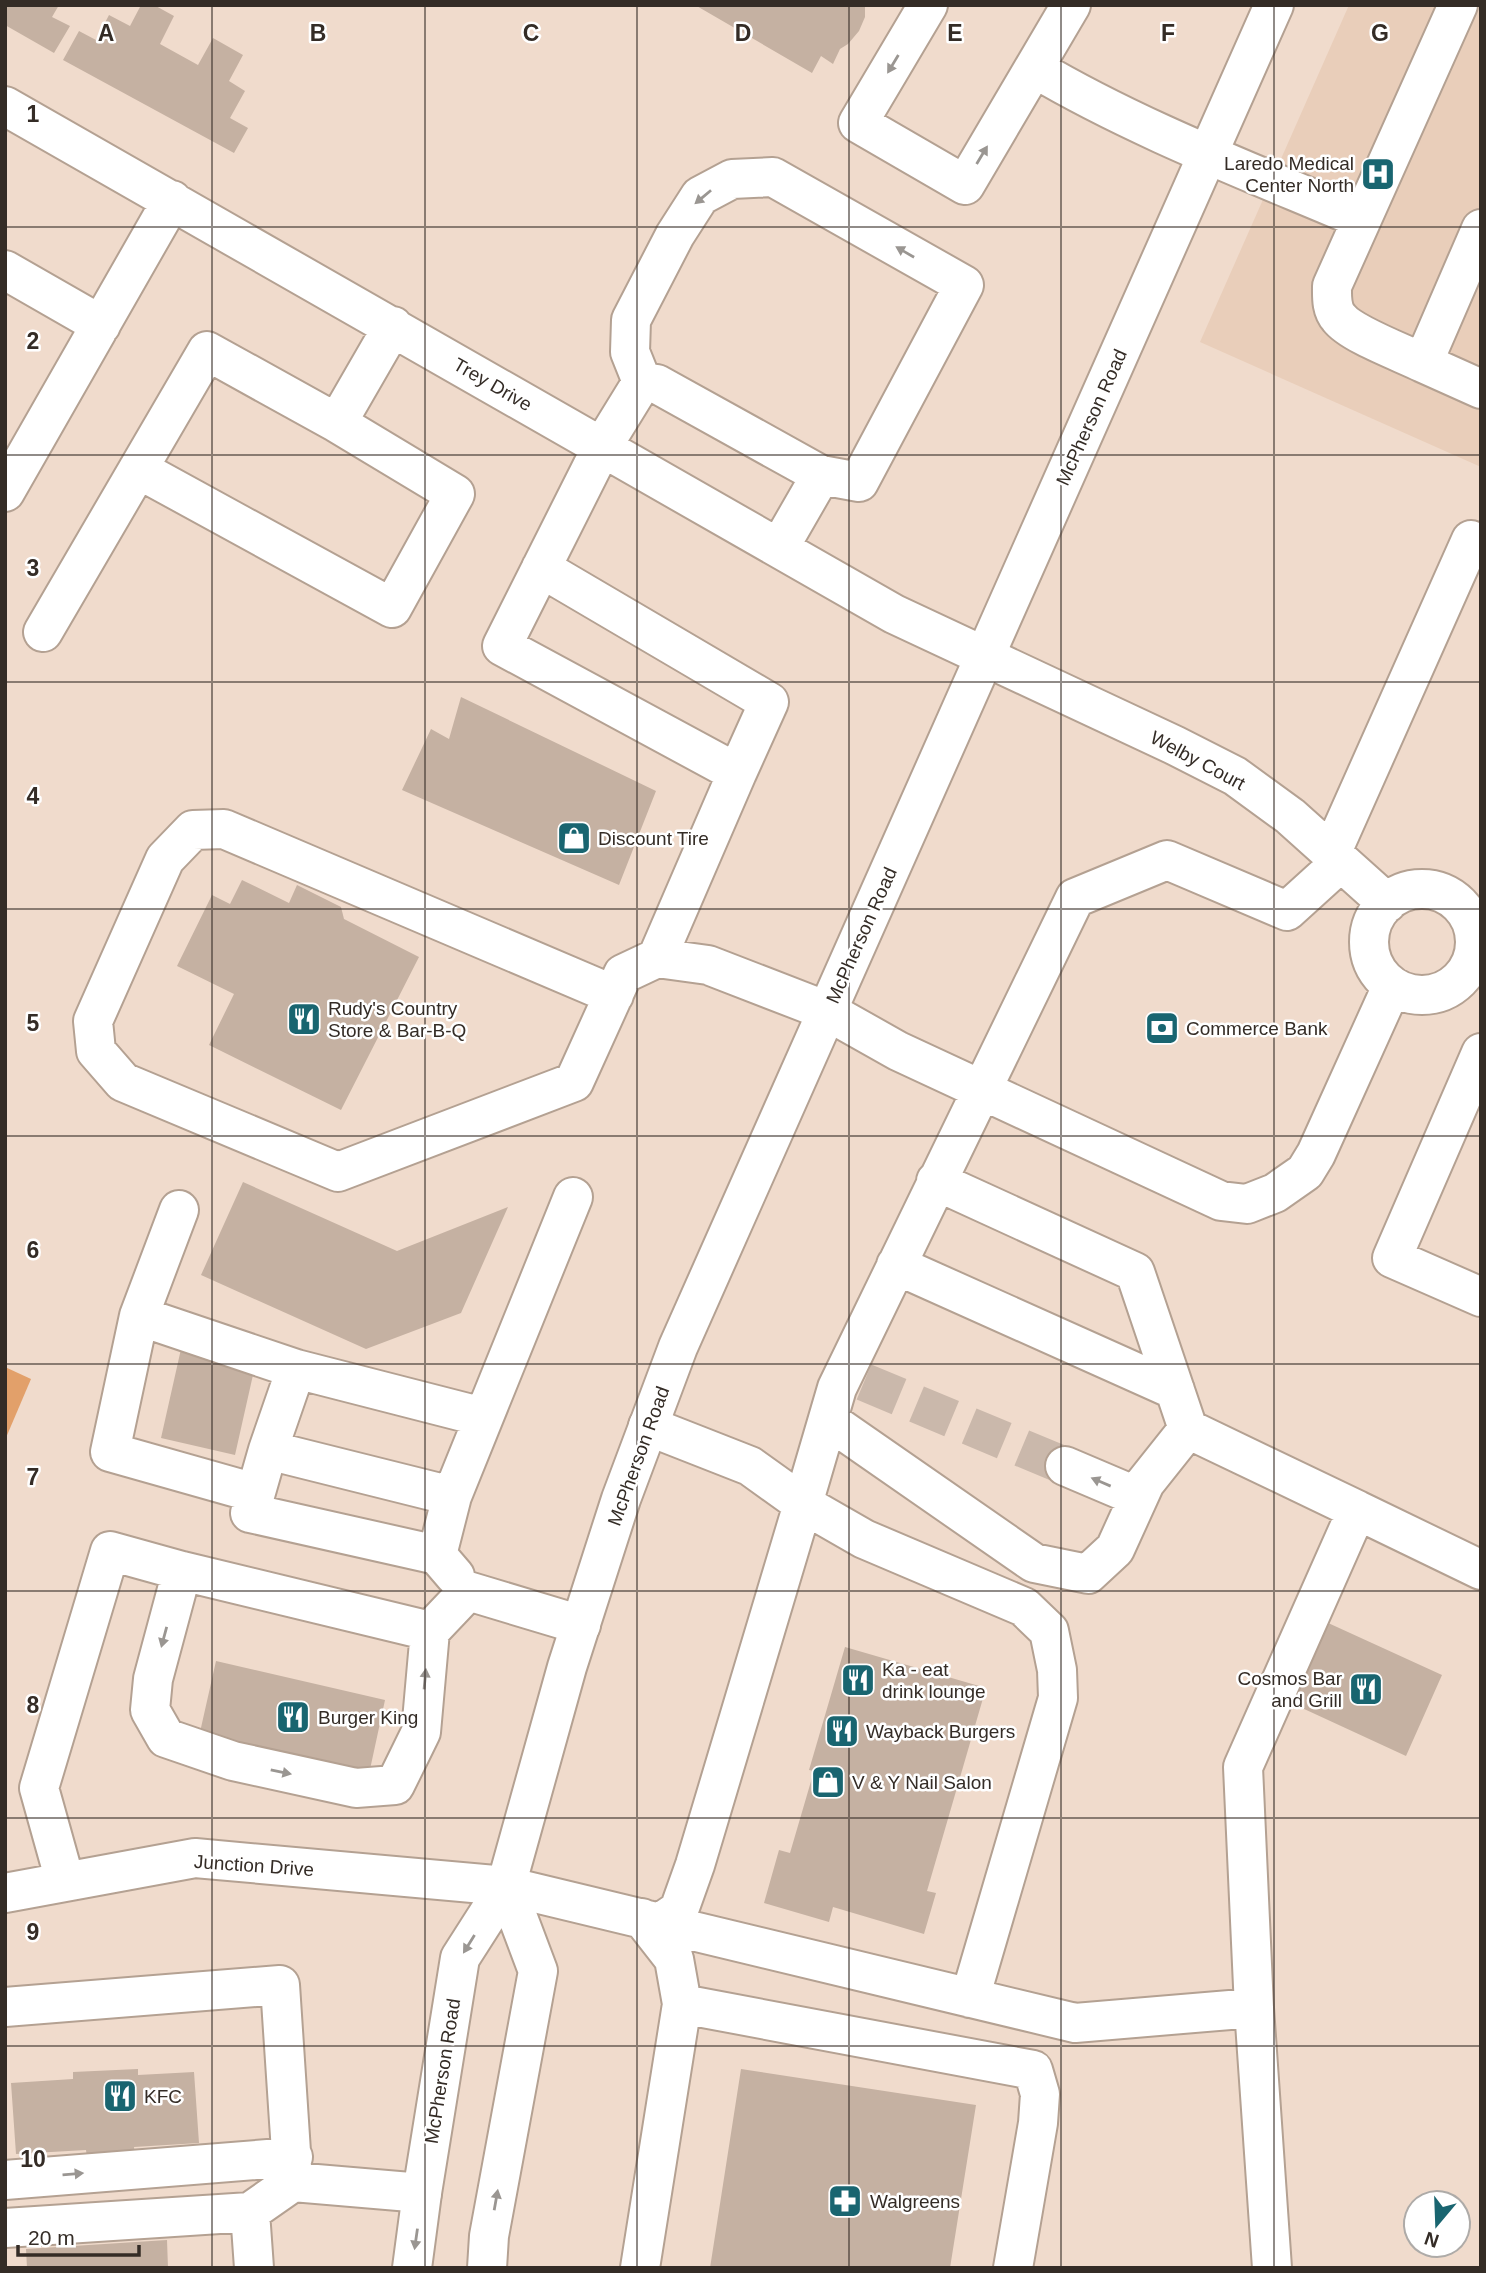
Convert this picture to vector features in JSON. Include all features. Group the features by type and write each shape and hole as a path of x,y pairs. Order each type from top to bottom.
{"main road":[{"path":"928,5 858,123 965,185 1071,5"},
{"name":"McPherson Road","path":"412,2268 460,1958 506,1886 581,1625 621,1499 678,1347 1273,5"},
{"path":"1458,5 1332,286 1331,301 1338,318 1350,328 1481,389"},
{"path":"1034,68 1072,90 1208,154 1362,219"},
{"name":"Trey Drive","path":"5,106 894,614 985,656"},
{"path":"773,177 964,285 859,482 821,475 657,384 642,382 631,352 631,320 675,235 699,196 732,179 773,177"},
{"path":"5,492 172,200"},
{"path":"1423,363 1481,229"},
{"path":"5,270 101,325"},
{"path":"337,423 393,326"},
{"path":"43,632 138,469 207,351 337,423 455,494 392,608 138,469"},
{"path":"642,382 603,446 502,646 737,773"},
{"path":"779,548 821,475"},
{"path":"640,2268 682,2004 674,1959 651,1920 679,1910 695,1865 837,1388 854,1378 896,1265 936,1181 983,1091 1075,898 1167,860 1287,911 1336,858 1471,540 1481,545"},
{"path":"541,568 769,702 657,958"},
{"name":"Welby Court","path":"985,656 1235,776 1290,816 1387,903"},
{"path":"614,995 224,829 193,830 165,859 93,1021 96,1051 124,1082 338,1172 573,1082 614,995 623,974 657,958 708,965 827,1011 898,1051 1222,1200 1247,1204 1275,1193 1305,1172 1316,1154 1392,986"},
{"path":"1428,889 1445,894 1459,904 1469,918 1474,934 1475,951 1469,967 1469,992 1443,991 1426,995 1409,993 1392,986 1380,974 1371,957 1369,940 1373,923 1381,907 1387,903 1395,896 1410,890 1428,889"},
{"path":"1481,1053 1392,1258 1481,1297"},
{"path":"936,1181 1135,1272 1188,1429 1481,1570"},
{"path":"438,1555 452,1496 573,1197"},
{"path":"179,1210 139,1316 110,1452 256,1493"},
{"path":"896,1265 1175,1390"},
{"path":"139,1316 296,1369 482,1417"},
{"path":"296,1369 250,1513 438,1555 468,1591 581,1625"},
{"path":"828,1420 1034,1563 1088,1574 1115,1549 1145,1483 1188,1429"},
{"path":"648,1426 750,1466 803,1504 864,1539 1024,1607 1049,1631 1057,1670 1058,1698 970,1998"},
{"path":"268,1450 452,1496"},
{"path":"1065,1466 1138,1497"},
{"path":"1272,2268 1254,2008 1243,1767 1357,1510"},
{"path":"65,1881 39,1788 110,1551 430,1631"},
{"path":"182,1571 153,1679 150,1710 166,1738 233,1761 356,1788 395,1786 421,1732 430,1631 468,1591"},
{"name":"Junction Drive","path":"5,1893 195,1858 506,1886 1075,2023 1254,2008"},
{"path":"487,2268 489,2236 538,1971 506,1886"},
{"path":"5,2007 279,1985 293,2169 250,2212 5,2228"},
{"path":"682,2004 1033,2070 1040,2094 1038,2123 1013,2268"},
{"path":"5,2180 293,2169 422,2193"},
{"path":"250,2212 254,2268"}],"shaded area":[{"name":"Laredo Medical Center North","path":"1349,5 1481,5 1481,467 1200,342"},
{"path":"5,1367 31,1379 5,1440"}],"building":[{"path":"5,5 59,5 52,17 70,26 54,53 5,25"},
{"path":"141,5 154,5 174,16 160,44 198,65 213,38 243,55 229,81 245,91 230,118 248,128 234,153 63,60 79,31 96,40 109,15 130,26"},
{"path":"695,5 865,5 865,17 859,31 840,49 833,64 821,56 812,73"},
{"name":"Discount Tire","path":"461,697 656,791 619,885 402,790 431,729 449,739"},
{"name":"Rudy's Country Store & Bar-B-Q","path":"242,880 289,903 297,885 341,907 344,919 419,957 341,1110 209,1045 234,994 177,966 212,895 230,904"},
{"path":"243,1182 397,1251 508,1207 461,1313 366,1349 201,1275"},
{"path":"181,1349 255,1366 235,1455 161,1438"},
{"name":"Cosmos Bar and Grill","path":"1326,1622 1442,1675 1406,1756 1289,1702"},
{"path":"845,1647 986,1688 927,1891 936,1893 924,1934 833,1907 829,1922 764,1903 779,1850 790,1853 814,1771 809,1770"},
{"path":"216,1661 385,1700 369,1774 198,1741"},
{"path":"138,2069 138,2075 194,2072 199,2143 134,2147 135,2156 87,2158 86,2150 16,2154 11,2083 73,2079 73,2072"},
{"path":"741,2069 976,2105 950,2268 710,2268"},
{"path":"167,2240 168,2268 27,2268 26,2249"}],"tunnel":[{"path":"864,1382 1065,1466"}],"place":[{"name":"Laredo Medical Center North","path":"1378,174"},
{"name":"Discount Tire","path":"574,838"},
{"name":"Rudy's Country Store & Bar-B-Q","path":"304,1019"},
{"name":"Commerce Bank","path":"1162,1028"},
{"name":"Ka - eat drink lounge","path":"858,1680"},
{"name":"Cosmos Bar and Grill","path":"1366,1689"},
{"name":"Burger King","path":"293,1717"},
{"name":"Wayback Burgers","path":"842,1731"},
{"name":"V & Y Nail Salon","path":"828,1782"},
{"name":"KFC","path":"120,2096"},
{"name":"Walgreens","path":"845,2201"}]}
